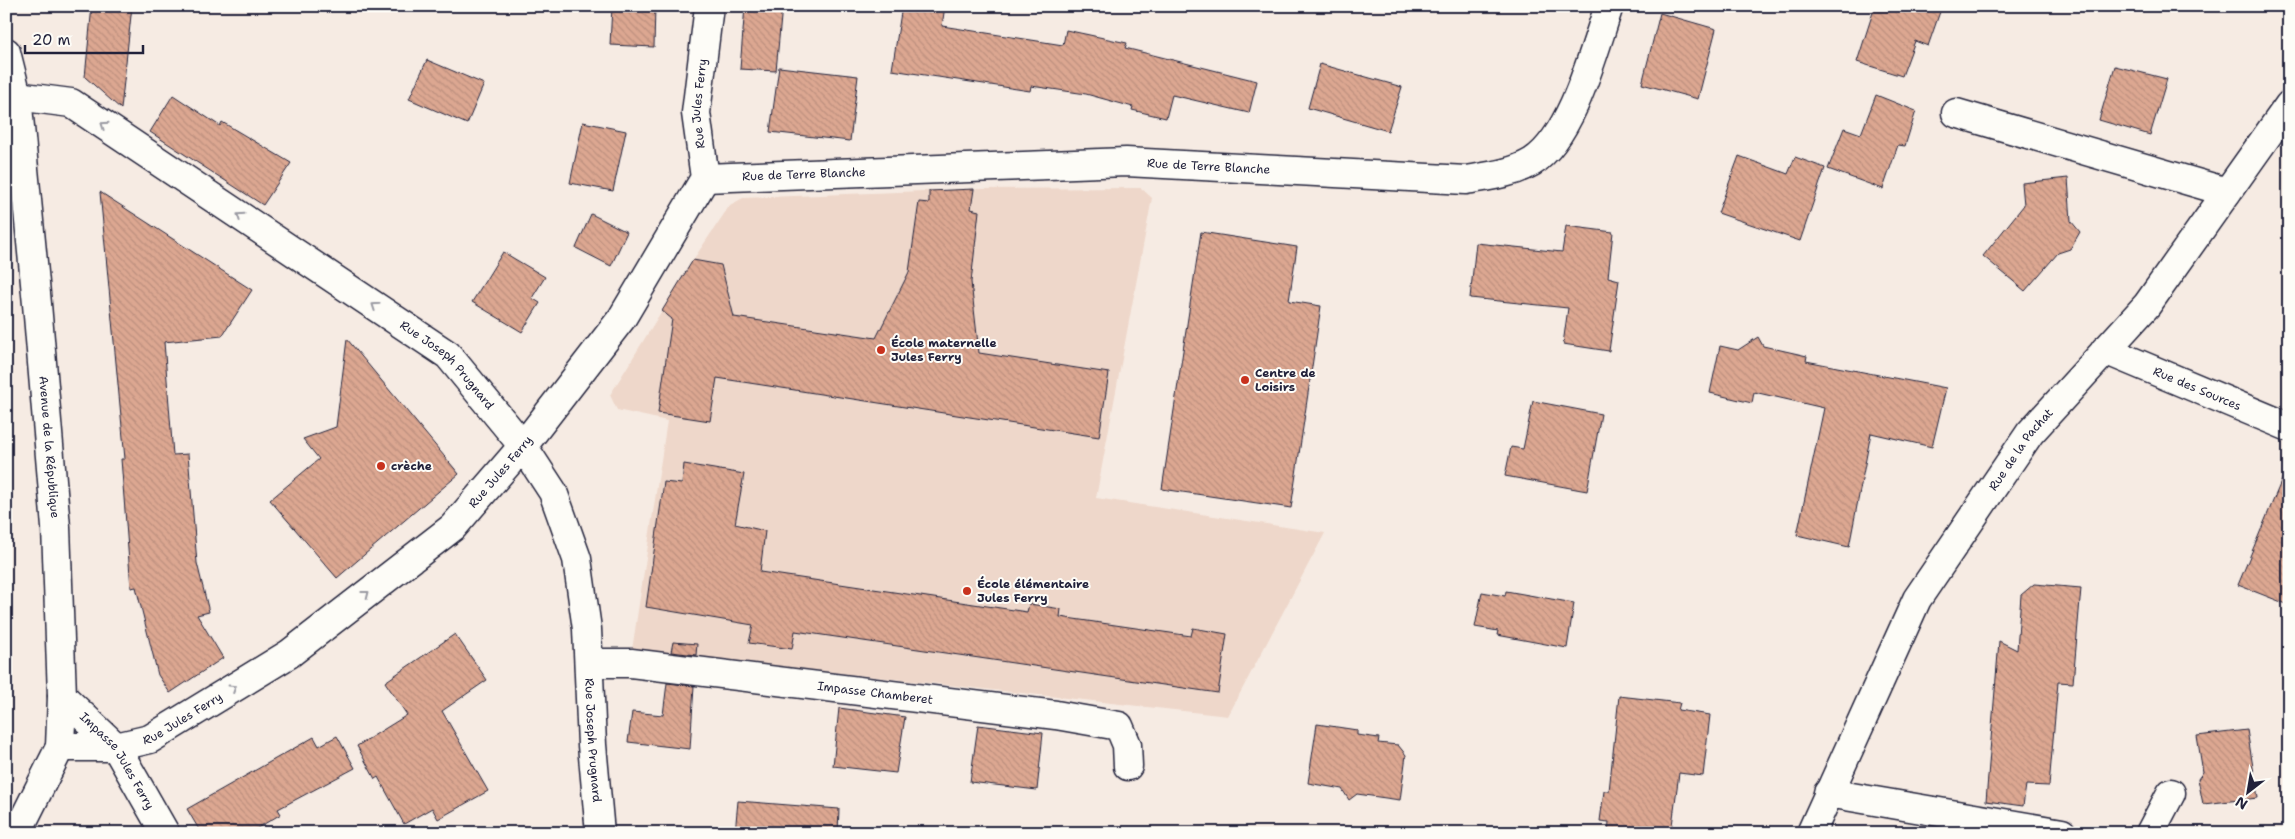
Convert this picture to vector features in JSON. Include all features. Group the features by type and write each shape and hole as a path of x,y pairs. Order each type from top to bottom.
{"street":[{"name":"Rue Jules Ferry","path":"60,747 116,747 150,739 289,654 453,527 523,446 622,318 705,178 696,112 709,6"},
{"name":"Rue de Terre Blanche","path":"705,178 1126,162 1466,180 1512,172 1533,162 1554,141 1575,102 1609,6"},
{"name":"Avenue de la République","path":"6,52 17,96 56,527 62,696 60,747 17,833"},
{"name":"Rue Joseph Prugnard","path":"17,96 71,103 448,355 523,446 553,492 577,559 587,629 592,745 600,833"},
{"name":"Rue de la Pachat","path":"1810,833 1918,599 2030,433 2147,305 2289,105"},
{"path":"1956,113 2227,192"},
{"name":"Rue des Sources","path":"2106,350 2289,427"},
{"name":"Impasse Chamberet","path":"589,663 640,664 1056,715 1118,726 1127,745 1128,766"},
{"name":"Impasse Jules Ferry","path":"62,696 116,747 165,833"},
{"path":"1828,793 2062,833"},
{"path":"2150,833 2171,793"}],"shaded area":[{"path":"1141,188 1152,198 1096,498 1325,533 1228,716 632,650 667,421 617,410 610,395 693,260 730,205 743,198 974,189"}],"building":[{"path":"92,6 132,6 121,109 85,77"},
{"path":"612,6 655,6 654,47 610,45"},
{"path":"745,6 782,6 776,71 740,69"},
{"path":"902,6 945,6 942,26 1063,45 1066,30 1127,43 1125,48 1257,81 1249,113 1172,95 1166,118 1132,110 1133,107 1086,94 1031,86 1030,91 892,70"},
{"path":"1875,6 1942,6 1928,46 1915,41 1902,76 1857,62"},
{"path":"1660,13 1716,29 1698,99 1642,84"},
{"path":"427,60 484,84 467,124 409,99"},
{"path":"1320,64 1402,87 1388,131 1308,108"},
{"path":"2115,66 2167,79 2150,135 2099,120"},
{"path":"779,67 858,76 850,141 770,132"},
{"path":"173,95 220,126 222,122 291,163 263,205 150,132"},
{"path":"1876,95 1916,111 1905,146 1898,145 1883,189 1828,169 1844,128 1861,134"},
{"path":"583,122 626,131 613,191 570,183"},
{"path":"1739,156 1788,174 1795,157 1825,168 1800,241 1718,213"},
{"path":"2068,178 2071,221 2080,232 2070,249 2058,253 2025,291 1983,256 2024,205 2022,183"},
{"path":"974,189 971,209 979,211 971,282 979,353 1109,373 1099,437 717,378 710,421 658,413 672,319 662,311 693,260 721,265 734,317 876,338 909,272 919,202 929,203 929,191"},
{"path":"100,192 252,290 222,336 164,342 173,455 188,454 197,563 209,612 197,615 223,658 170,693 158,675 136,587 131,588 121,459 125,459"},
{"path":"591,214 627,232 611,266 576,248"},
{"path":"1566,226 1613,232 1608,277 1619,280 1609,351 1563,344 1568,308 1470,298 1476,243 1562,252"},
{"name":"Centre de Loisirs","path":"1201,232 1297,247 1289,301 1321,306 1291,508 1162,489"},
{"path":"503,252 545,277 532,298 540,303 522,332 472,302"},
{"path":"1758,337 1763,346 1807,356 1806,361 1946,388 1932,447 1871,433 1849,547 1797,535 1824,408 1754,392 1752,403 1710,393 1720,346 1738,350"},
{"name":"crèche","path":"347,339 459,474 337,578 270,500 319,459 303,439 336,427"},
{"path":"1533,401 1601,414 1587,491 1505,476 1511,447 1523,449"},
{"path":"684,464 744,474 735,524 765,531 760,572 1027,612 1029,604 1061,609 1060,617 1191,636 1193,628 1227,634 1218,693 795,631 792,649 749,643 753,625 646,607 664,482 682,484"},
{"path":"2289,465 2289,605 2238,585"},
{"path":"2034,584 2081,588 2073,683 2058,682 2049,786 2026,785 2023,806 1986,801 1999,641 2017,650 2021,595"},
{"path":"1506,591 1574,603 1567,648 1497,635 1498,631 1475,627 1482,592 1505,596"},
{"path":"455,634 487,680 442,711 488,791 438,819 432,808 404,824 378,777 375,779 357,746 407,715 385,682"},
{"path":"673,642 697,644 696,655 671,652"},
{"path":"667,683 694,686 690,749 628,742 632,712 663,715"},
{"path":"1619,696 1680,703 1678,710 1710,715 1703,776 1679,773 1671,833 1608,833 1609,822 1600,821 1604,791 1609,791"},
{"path":"839,708 905,717 896,773 833,766"},
{"path":"1317,724 1357,730 1357,735 1379,738 1378,743 1398,745 1406,755 1400,800 1357,794 1349,800 1342,789 1308,783"},
{"path":"978,725 1043,733 1037,790 970,782"},
{"path":"2247,730 2258,798 2203,804 2198,779 2203,772 2197,736"},
{"path":"337,736 355,768 278,809 281,814 249,833 201,833 187,809 314,737 319,746"},
{"path":"738,801 839,809 838,833 735,833"}],"place":[{"name":"École maternelle Jules Ferry","path":"881,350"},
{"name":"Centre de Loisirs","path":"1245,380"},
{"name":"crèche","path":"381,466"},
{"name":"École élémentaire Jules Ferry","path":"967,591"}]}
